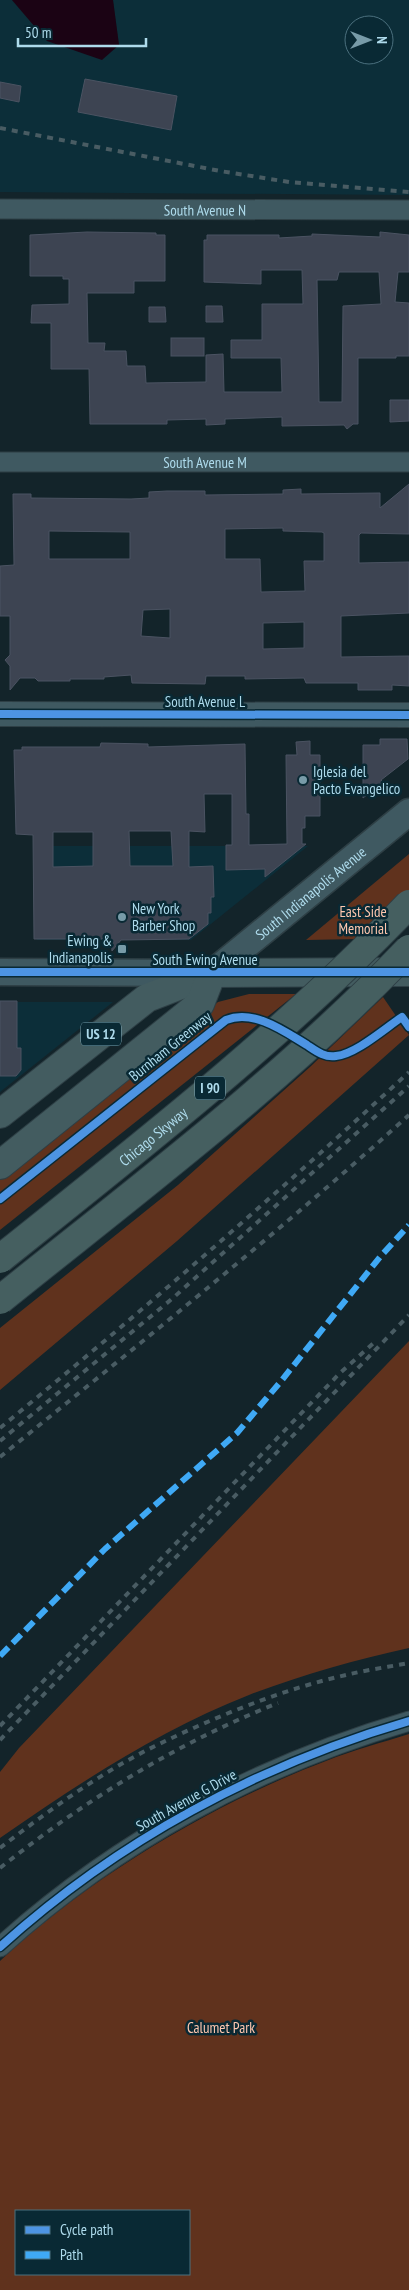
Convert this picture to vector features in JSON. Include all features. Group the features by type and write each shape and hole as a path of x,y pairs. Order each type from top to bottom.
{"highway":[{"name":"Chicago Skyway","path":"0,1259 235,1068 371,944 409,904"},
{"name":"Chicago Skyway","path":"0,1300 253,1095 329,1027 407,970"}],"main road":[{"name":"South Indianapolis Avenue","path":"0,1114 147,998 212,973 409,812"},
{"name":"South Ewing Avenue","path":"0,972 212,973 407,970"},
{"name":"South Indianapolis Avenue","path":"0,1164 200,1004 212,973"}],"street":[{"name":"South Avenue N","path":"0,209 409,210"},
{"name":"South Avenue M","path":"0,462 409,462"},
{"name":"South Avenue L","path":"0,714 409,715"},
{"name":"South Avenue G Drive","path":"0,1947 67,1890 137,1842 236,1786 346,1740 409,1721"}],"shaded area":[{"path":"0,0 12,0 47,41 119,45 113,0 409,0 409,195 0,192"},
{"path":"12,0 113,0 119,45 102,60 47,41"},
{"path":"37,846 308,846 191,940 37,940"},
{"path":"0,1002 113,1002 0,1092"}],"green space":[{"name":"East Side Memorial","path":"409,854 409,896 359,939 306,940"},
{"path":"249,994 296,994 0,1230 0,1178 218,1002"},
{"path":"383,997 409,1035 177,1241 0,1390 0,1328 178,1185 310,1067"},
{"path":"409,1341 409,1648 308,1675 249,1695 216,1709 184,1724 121,1759 60,1797 0,1838 0,1772 19,1748"},
{"name":"Calumet Park","path":"409,1734 409,2290 0,2290 0,1961 72,1901 153,1846 239,1799 283,1779 357,1750"}],"building":[{"path":"85,79 177,96 171,130 78,112"},
{"path":"0,82 21,86 19,102 0,98"},
{"path":"87,232 156,233 156,235 165,235 165,281 134,281 134,293 87,293 88,343 105,343 104,351 126,351 127,366 145,366 146,383 206,382 206,355 223,354 224,392 282,392 281,358 231,358 231,340 262,340 262,304 303,304 302,270 261,270 261,284 204,282 204,240 207,240 207,235 279,235 279,238 312,236 312,234 380,237 380,232 409,235 409,272 398,272 395,302 409,303 409,356 358,358 358,424 353,424 347,429 344,425 282,426 282,417 225,419 225,424 206,425 206,419 167,420 167,424 90,424 89,369 51,369 51,323 31,323 32,305 69,304 69,279 63,279 63,276 30,276 30,235","holes":["339,272 379,272 381,304 343,306 342,402 319,402 317,280 337,280"]},
{"path":"206,306 222,306 223,322 206,322"},
{"path":"149,307 165,307 166,322 149,322"},
{"path":"171,338 204,338 204,356 171,356"},
{"path":"390,400 409,400 409,421 390,422"},
{"path":"409,484 409,534 361,533 359,535 359,563 409,562 409,613 341,616 341,657 409,656 409,686 392,685 392,690 358,690 358,683 306,683 304,678 245,679 245,676 206,676 205,684 132,683 131,675 104,677 104,679 70,679 70,681 38,681 35,678 20,678 10,690 10,666 5,660 10,655 10,616 0,616 0,566 14,565 13,494 31,494 31,498 131,499 149,498 149,492 205,491 205,495 283,494 283,490 301,489 301,494 380,493 380,508","holes":["283,528 283,531 322,532 324,533 324,561 304,561 305,591 261,592 260,559 225,559 225,529","49,531 130,532 130,559 49,559","170,609 170,638 141,636 143,610","304,622 304,648 263,649 263,623"]},
{"path":"380,739 407,739 408,759 381,780 383,782 363,798 363,745 380,745"},
{"path":"310,741 310,755 320,755 320,816 305,816 305,828 302,828 302,844 306,844 265,877 265,869 226,870 226,845 232,845 232,794 204,794 205,832 189,831 189,867 213,866 214,897 211,897 211,913 208,913 208,924 189,939 121,940 112,951 111,939 34,939 33,835 16,834 14,750 22,750 22,747 100,747 101,743 148,744 148,747 245,744 246,814 249,814 249,845 287,844 286,755 297,755 296,742","holes":["129,831 171,831 173,866 130,866","53,832 93,832 93,866 53,867"]},
{"path":"0,1001 17,1001 17,1048 21,1048 21,1070 16,1076 0,1076"}],"railway":[{"path":"0,128 220,171 289,182 409,192"},
{"path":"0,1428 207,1253 409,1072"},
{"path":"0,1441 173,1298 409,1086"},
{"path":"0,1457 258,1246 409,1115"},
{"path":"0,1740 409,1315"},
{"path":"0,1726 339,1374 377,1340"},
{"path":"0,1848 94,1780 178,1735 248,1705 297,1688 354,1673 409,1663"},
{"path":"0,1868 66,1819 133,1775 203,1736 278,1703"}],"marked path":[{"path":"0,1656 105,1549 237,1433 282,1380 380,1257 409,1225"}],"cycle path":[{"path":"0,714 409,715"},
{"path":"0,972 409,972"},
{"name":"Burnham Greenway","path":"0,1199 226,1020 237,1017 258,1019 279,1028 321,1054 328,1056 352,1051 402,1017 409,1027"},
{"path":"0,1947 92,1873 192,1811 244,1784 298,1760 353,1739 409,1721"}],"place":[{"name":"Iglesia del Pacto Evangelico","path":"303,780"},
{"name":"New York Barber Shop","path":"122,917"},
{"name":"Ewing & Indianapolis","path":"122,949"}]}
